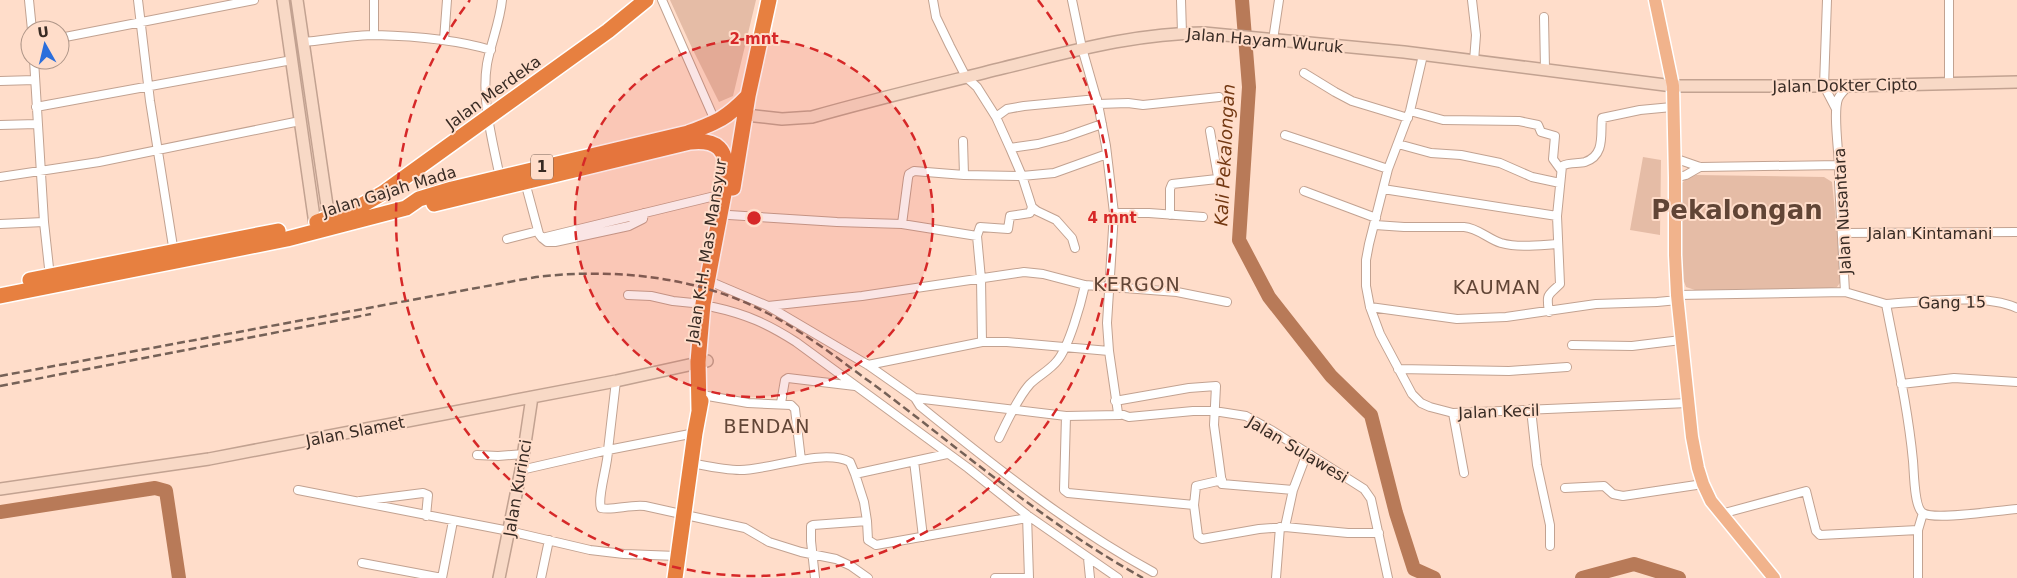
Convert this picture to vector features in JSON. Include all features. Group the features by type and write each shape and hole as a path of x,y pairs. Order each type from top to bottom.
{"highway":[{"name":"Jalan Merdeka","path":"357,208 392,187 489,118 646,0"},
{"name":"1","path":"748,96 769,0"},
{"name":"Jalan Gajah Mada","path":"0,296 50,281 401,209 419,199 500,178 665,143 731,114 748,96"},
{"name":"Jalan K.H. Mas Mansyur","path":"708,305 716,284 748,96"},
{"name":"Jalan K.H. Mas Mansyur","path":"665,143 711,142 721,150 727,170 708,305 699,410"},
{"name":"1","path":"401,209 420,208 525,182 665,143"},
{"path":"392,187 390,201 401,209"},
{"name":"Jalan Gajah Mada","path":"322,225 357,208"},
{"name":"Jalan Gajah Mada","path":"0,286 50,281"},
{"name":"Jalan K.H. Mas Mansyur","path":"675,578 702,395 702,362"}],"main road":[{"path":"1654,0 1673,86 1677,297 1692,436 1707,494 1720,514 1774,578"}],"street":[{"path":"29,0 31,20"},
{"path":"138,0 148,85 175,256"},
{"path":"70,36 254,0"},
{"path":"283,0 300,121 322,225"},
{"path":"297,0 322,225"},
{"path":"374,0 374,35"},
{"path":"444,40 447,0"},
{"path":"500,178 486,90 487,64 501,16 502,0"},
{"path":"662,0 716,122"},
{"path":"933,0 936,17 966,77 977,87 996,117 1022,176 1032,207 1030,213 1010,216 1008,229 980,227 977,236 981,279 982,342"},
{"path":"1072,0 1082,48 1098,102 1114,213 1108,351 1115,401 1120,415"},
{"path":"1180,0 1182,33"},
{"path":"1271,39 1279,0"},
{"path":"1472,0 1476,35 1474,61"},
{"path":"1827,0 1824,86 1836,108"},
{"path":"1949,0 1949,83"},
{"path":"1544,17 1545,69"},
{"name":"Jalan Hayam Wuruk","path":"746,115 782,119 812,117 1082,48 1182,33 1271,39 1423,55 1673,86"},
{"path":"303,42 374,35 444,40 473,44 491,50"},
{"name":"Jalan Kecil","path":"1423,55 1409,114 1388,169 1366,260 1366,286 1370,307 1380,334 1412,394 1421,403 1438,410 1453,413 1688,403"},
{"path":"36,107 292,60"},
{"path":"34,70 40,171 50,281"},
{"path":"1304,73 1352,101 1443,120 1518,121 1538,125 1541,132 1555,136 1553,159 1560,170 1557,216 1560,284 1549,292 1547,299 1549,312"},
{"path":"0,81 35,80"},
{"name":"Jalan Dokter Cipto","path":"1673,86 1848,86 2017,82"},
{"path":"1836,108 1839,97 1848,86"},
{"path":"996,117 1007,109 1024,106 1098,102 1143,105 1219,97"},
{"path":"1560,170 1565,164 1586,162 1598,152 1603,134 1602,118 1672,106"},
{"name":"Jalan Nusantara","path":"1370,307 1457,319 1549,312 1596,304 1657,302 1677,297 1846,292 1836,108"},
{"path":"0,176 40,171 159,150 229,134 300,121"},
{"path":"0,125 37,124"},
{"path":"1010,148 1038,144 1065,137 1102,124"},
{"path":"1170,215 1172,184 1216,179 1218,177 1217,159 1210,131"},
{"path":"1285,136 1388,169"},
{"path":"963,141 964,175"},
{"path":"1398,144 1431,153 1461,155 1507,164 1532,178 1560,183"},
{"path":"902,224 909,174 914,171 964,175 1022,176 1054,173 1107,154"},
{"path":"1674,158 1700,167 1840,165"},
{"path":"1675,178 1686,175 1700,167"},
{"path":"525,182 540,234"},
{"path":"1384,189 1557,216"},
{"path":"1304,191 1375,221 1404,227 1472,228 1501,243 1558,244"},
{"path":"507,239 644,213 723,194"},
{"path":"1032,207 1056,220 1072,238 1075,248"},
{"path":"1114,213 1149,212 1203,217"},
{"path":"728,215 902,224 977,236"},
{"path":"0,224 44,222"},
{"name":"Jalan Kintamani","path":"1844,233 2017,232"},
{"path":"768,306 1033,272 1085,285 1177,292 1228,302"},
{"path":"716,284 768,306 868,365 915,398 920,406 1042,502 1088,534 1153,572"},
{"path":"999,438 1030,384 1057,361 1078,315 1085,285"},
{"name":"Gang 15","path":"1846,292 1886,304 1969,300 2002,303 2017,308"},
{"path":"628,295 651,296 673,301 708,305 746,315 777,329 947,454 1027,517 1118,578"},
{"path":"1886,304 1910,431 1918,507 1923,513 1936,516 2017,509"},
{"path":"1572,345 1632,346 1681,340"},
{"path":"868,365 982,342 1065,346 1108,351"},
{"name":"Jalan Slamet","path":"0,489 209,459 532,397 702,362"},
{"path":"1398,369 1509,371 1567,367"},
{"path":"781,403 785,380 788,378 856,387"},
{"path":"1902,384 1954,378 2017,382"},
{"path":"616,380 606,470 600,501 601,508 608,509 635,504 745,528 769,542 845,563 865,577"},
{"path":"1115,401 1188,388 1216,386 1214,411 1220,469 1224,485 1294,490"},
{"path":"702,395 748,403 790,404 794,408 802,460"},
{"name":"Jalan Kurinci","path":"499,578 524,454 532,397"},
{"name":"Jalan Sulawesi","path":"915,398 1066,416 1120,415 1127,417 1214,411 1246,416 1274,431 1364,489 1372,499 1388,578"},
{"path":"1531,409 1537,465 1550,525 1550,546"},
{"path":"1453,413 1464,473"},
{"path":"1066,416 1065,491 1194,505"},
{"path":"521,470 695,433"},
{"path":"1276,578 1283,527 1307,453"},
{"path":"477,455 524,454"},
{"path":"855,474 947,454"},
{"path":"691,463 742,470 802,460 828,458 845,460 852,465 864,502 868,540 876,545 1027,517"},
{"path":"914,462 923,537"},
{"path":"1222,480 1196,486 1194,505 1198,536 1202,539 1283,527 1348,533 1379,533"},
{"path":"1565,488 1604,486 1613,494 1623,496 1703,484"},
{"path":"298,490 509,531 590,550 624,554 677,556"},
{"path":"1720,514 1806,491 1816,531 1820,534 1918,530"},
{"path":"353,502 423,493 428,495 426,516"},
{"path":"1918,578 1918,530 1923,513"},
{"path":"995,578 1029,578 1027,517"},
{"path":"362,563 442,578 453,521"},
{"path":"815,578 811,529 813,525 867,521"},
{"path":"542,578 550,540"},
{"path":"1088,558 1090,578"}],"shaded area":[{"path":"670,0 756,0 733,96 719,102"},
{"path":"1643,157 1661,160 1660,235 1630,230"},
{"path":"1696,175 1824,177 1832,182 1842,280 1837,287 1822,290 1695,290 1686,287 1682,276 1679,186 1685,180"}],"waterway":[{"name":"Kali Pekalongan","path":"1242,0 1249,87 1239,240 1269,297 1331,376 1371,415 1396,513 1414,569 1434,578"},
{"path":"0,512 155,488 166,491 179,578"},
{"name":"Kali Pekalongan","path":"1582,578 1634,564 1679,578"}],"railway":[{"path":"0,376 536,277 565,274 625,275 684,283 740,300 796,329 877,387 1073,535 1143,578"},
{"path":"0,386 371,314"}],"district":[{"name":"Pekalongan","path":"1737,210"},
{"name":"KERGON","path":"1137,284"},
{"name":"KAUMAN","path":"1497,287"},
{"name":"BENDAN","path":"767,426"}]}
